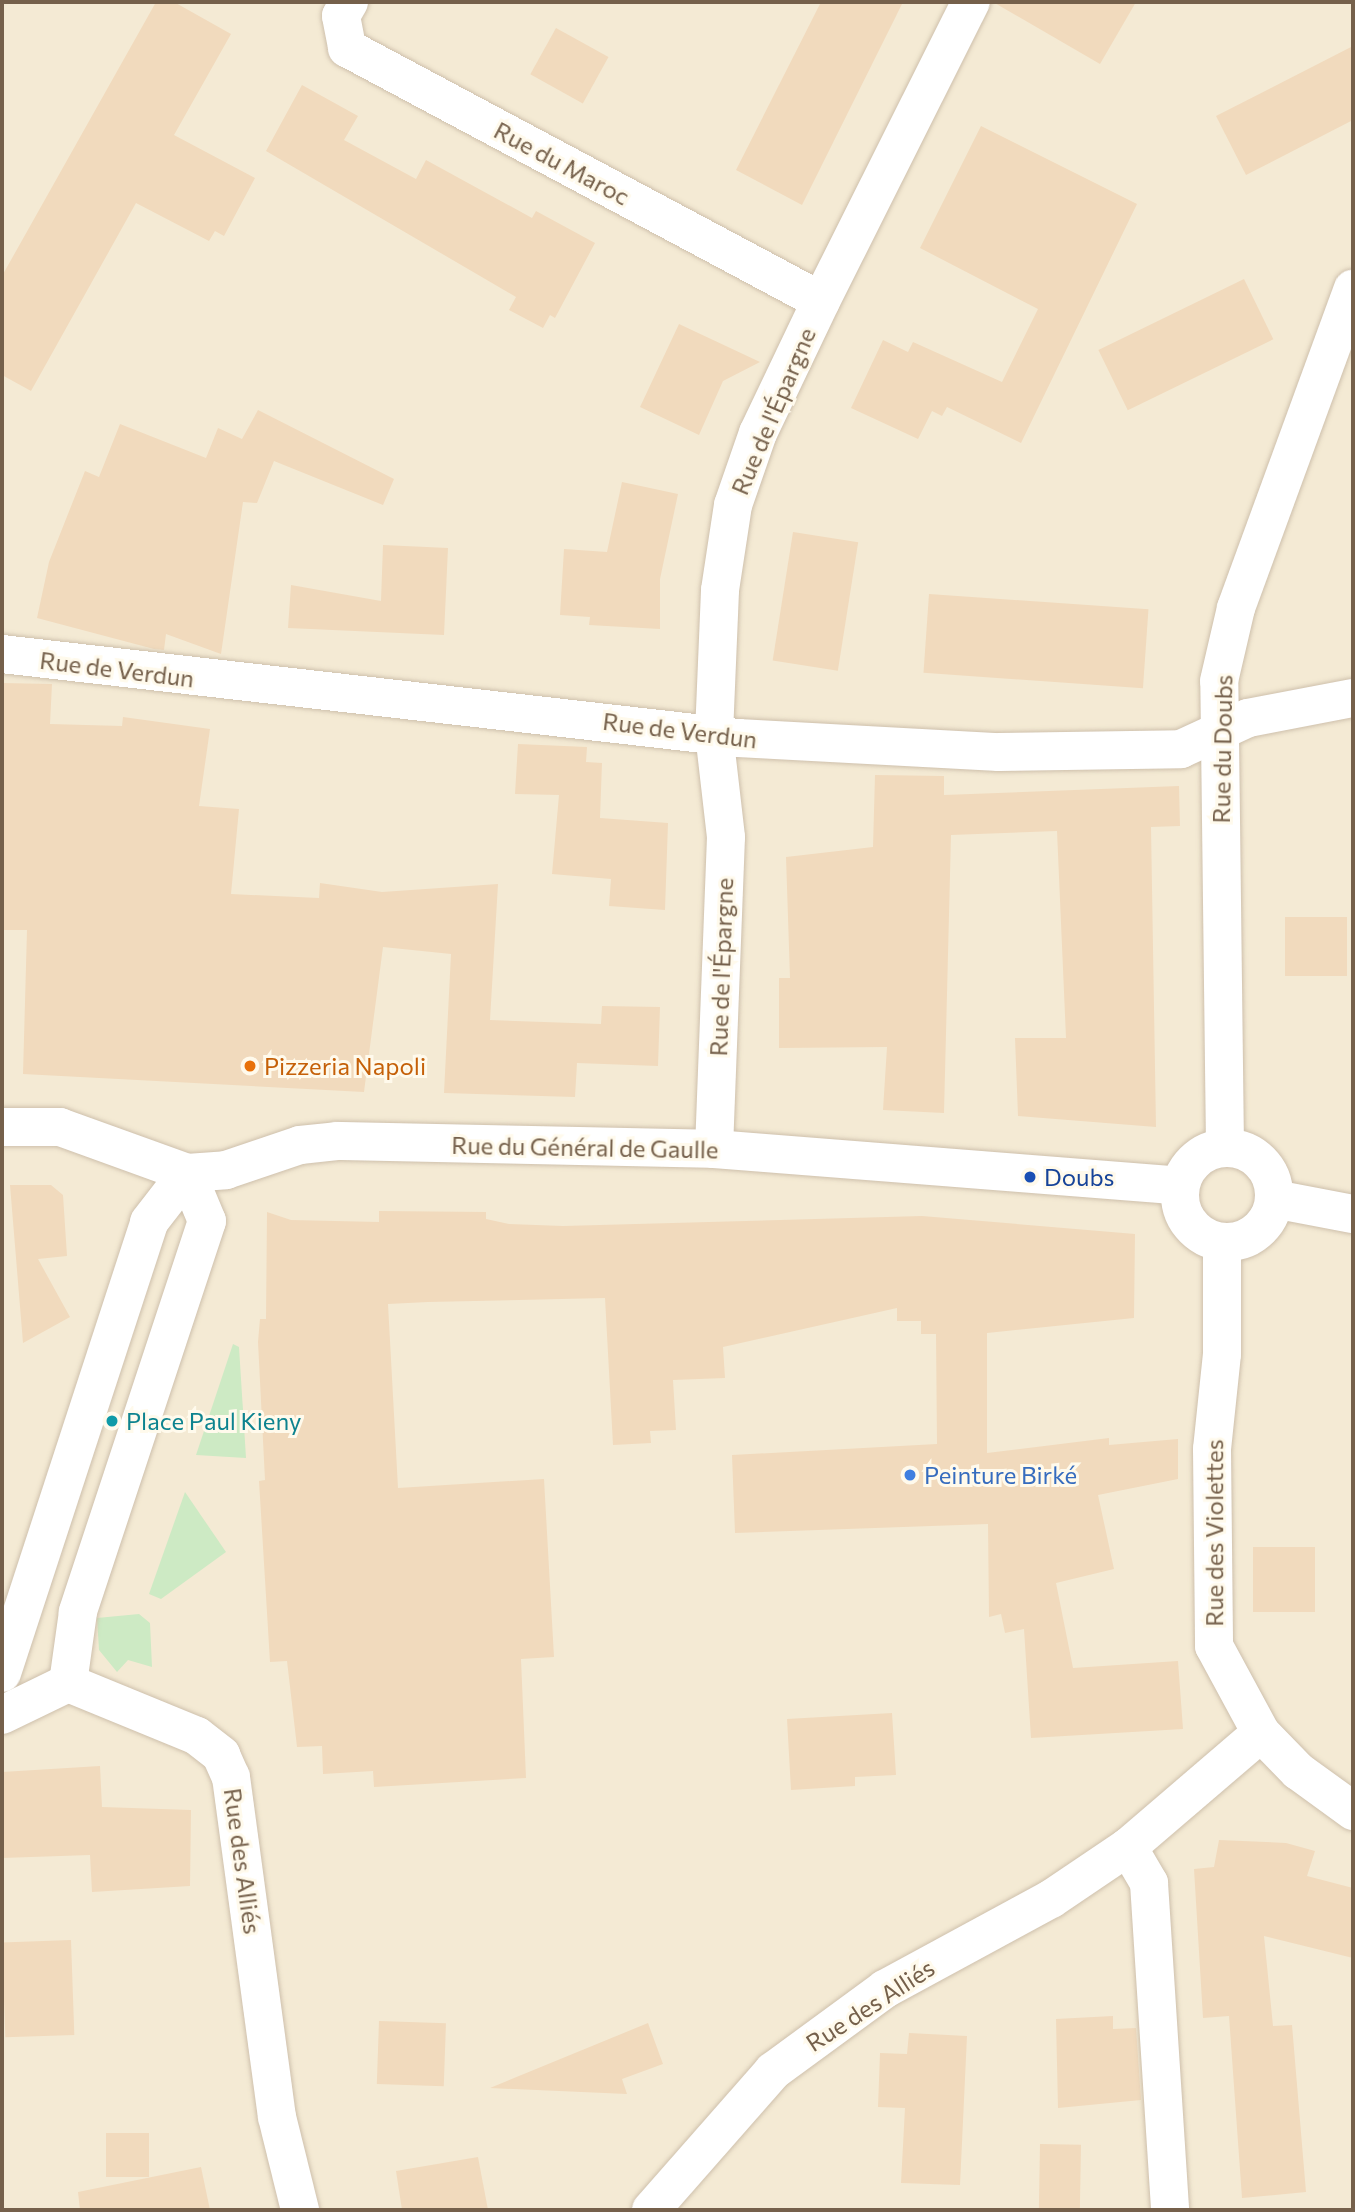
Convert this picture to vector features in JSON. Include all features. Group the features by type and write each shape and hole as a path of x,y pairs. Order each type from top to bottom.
{"street":[{"name":"Rue du Maroc","path":"349,2 341,16 347,48 821,300"},
{"name":"Rue de l'Épargne","path":"714,1149 726,837 714,734 720,590 733,505 758,433 821,300 971,2"},
{"name":"Rue du Doubs","path":"1225,1147 1219,681 1236,608 1353,289"},
{"name":"Rue de Verdun","path":"2,654 714,734 999,752 1181,749 1248,718 1353,698"},
{"name":"Rue du Général de Gaulle","path":"2,1127 60,1127 187,1173 226,1170 294,1147 337,1141 714,1149 1180,1186"},
{"path":"1225,1147 1261,1162 1275,1199 1251,1236 1222,1242 1184,1217 1180,1186 1195,1159 1225,1147"},
{"path":"2,1673 149,1222 187,1173 207,1220 78,1612 68,1683 2,1713"},
{"path":"1275,1199 1353,1214"},
{"name":"Rue des Violettes","path":"1222,1242 1210,1606 1214,1646 1261,1733 1298,1772 1353,1811"},
{"name":"Rue des Alliés","path":"68,1683 197,1736 221,1755 232,1777 277,2116 300,2210"},
{"name":"Rue des Alliés","path":"650,2210 773,2071 886,1989 1051,1899 1128,1847 1261,1733"},
{"path":"1128,1847 1149,1883 1170,2210"}],"shaded area":[{"path":"2,2 1353,2 1353,2210 2,2210"}],"green space":[{"path":"233,1344 239,1347 246,1458 196,1455"},
{"path":"185,1492 226,1552 161,1599 149,1594"},
{"path":"139,1614 150,1623 152,1667 128,1660 117,1672 99,1650 97,1618"}],"building":[{"path":"156,2 174,2 231,34 174,135 255,178 224,236 215,231 209,241 136,203 31,391 2,375 2,276"},
{"path":"821,2 903,2 802,205 736,170"},
{"path":"993,2 1136,2 1100,64"},
{"path":"556,28 608,57 583,103 530,74"},
{"path":"1353,46 1353,120 1246,175 1216,116"},
{"path":"302,85 358,116 344,140 416,179 426,160 532,218 536,211 595,243 555,318 550,315 543,328 509,310 516,297 266,151"},
{"path":"981,126 1137,204 1021,443 947,407 942,416 932,411 918,439 851,408 883,340 908,352 913,342 1002,382 1038,309 920,248"},
{"path":"1244,279 1273,339 1128,410 1098,350"},
{"path":"679,324 760,362 723,381 699,435 640,407"},
{"path":"258,410 394,479 383,505 274,461 257,503 243,502 221,654 166,634 164,650 154,649 37,618 49,562 85,471 99,477 120,424 206,458 218,428 242,439"},
{"path":"622,482 678,494 660,579 660,629 589,625 590,617 560,615 564,549 607,552"},
{"path":"793,532 858,542 838,671 773,660"},
{"path":"383,545 448,548 444,635 288,628 291,585 381,601"},
{"path":"929,594 1148,609 1143,688 923,673"},
{"path":"2,683 52,684 50,724 122,726 123,717 210,729 199,806 239,809 231,894 319,898 320,883 382,892 498,884 490,1020 601,1024 602,1006 660,1007 658,1066 577,1063 575,1097 444,1093 451,954 383,947 364,1092 23,1074 27,930 2,930"},
{"path":"518,744 587,747 586,762 602,763 600,818 668,823 665,910 609,906 611,879 552,874 559,795 515,794"},
{"path":"875,775 944,776 944,795 1179,786 1180,826 1151,827 1156,1127 1018,1116 1015,1038 1066,1038 1057,831 951,835 944,1113 883,1110 887,1047 779,1048 779,978 790,978 786,857 873,847"},
{"path":"1285,917 1347,917 1347,976 1285,976"},
{"path":"10,1185 51,1185 63,1195 67,1256 38,1259 70,1317 23,1343"},
{"path":"379,1211 486,1212 486,1219 509,1224 563,1226 922,1216 1135,1234 1134,1318 987,1333 987,1453 1109,1438 1109,1445 1178,1439 1178,1479 1098,1495 1114,1569 1056,1583 1073,1668 1178,1661 1183,1729 1031,1738 1024,1629 1005,1633 1001,1614 989,1617 988,1524 735,1533 732,1455 937,1444 936,1334 921,1334 921,1321 897,1321 897,1308 723,1347 725,1378 673,1380 676,1430 650,1431 651,1443 613,1445 605,1298 388,1304 398,1488 544,1479 554,1657 521,1659 526,1778 374,1787 373,1771 323,1774 322,1746 297,1747 287,1661 270,1662 259,1481 265,1480 258,1342 260,1319 266,1319 267,1212 291,1220 379,1222"},
{"path":"1253,1547 1315,1547 1315,1612 1253,1612"},
{"path":"892,1713 896,1775 855,1777 855,1786 791,1790 787,1719"},
{"path":"100,1766 102,1807 191,1810 190,1886 92,1892 90,1855 2,1858 2,1772"},
{"path":"1219,1840 1286,1843 1315,1851 1307,1876 1353,1888 1353,1958 1264,1936 1273,2026 1292,2025 1306,2192 1242,2198 1229,2016 1203,2018 1194,1869 1214,1867"},
{"path":"71,1940 74,2035 5,2037 2,1942"},
{"path":"1113,2016 1113,2029 1136,2028 1141,2100 1058,2108 1056,2019"},
{"path":"379,2021 446,2023 444,2086 377,2084"},
{"path":"648,2023 663,2064 622,2079 627,2094 490,2088"},
{"path":"909,2033 967,2036 960,2185 901,2183 905,2108 878,2107 880,2053 907,2054"},
{"path":"106,2133 149,2133 149,2177 106,2177"},
{"path":"1040,2144 1081,2145 1080,2210 1039,2210"},
{"path":"478,2157 488,2210 402,2210 396,2171"},
{"path":"201,2167 210,2210 80,2210 78,2192"}],"place":[{"name":"Pizzeria Napoli","path":"250,1066"},
{"name":"Doubs","path":"1030,1177"},
{"name":"Place Paul Kieny","path":"112,1421"},
{"name":"Peinture Birké","path":"910,1475"}]}
